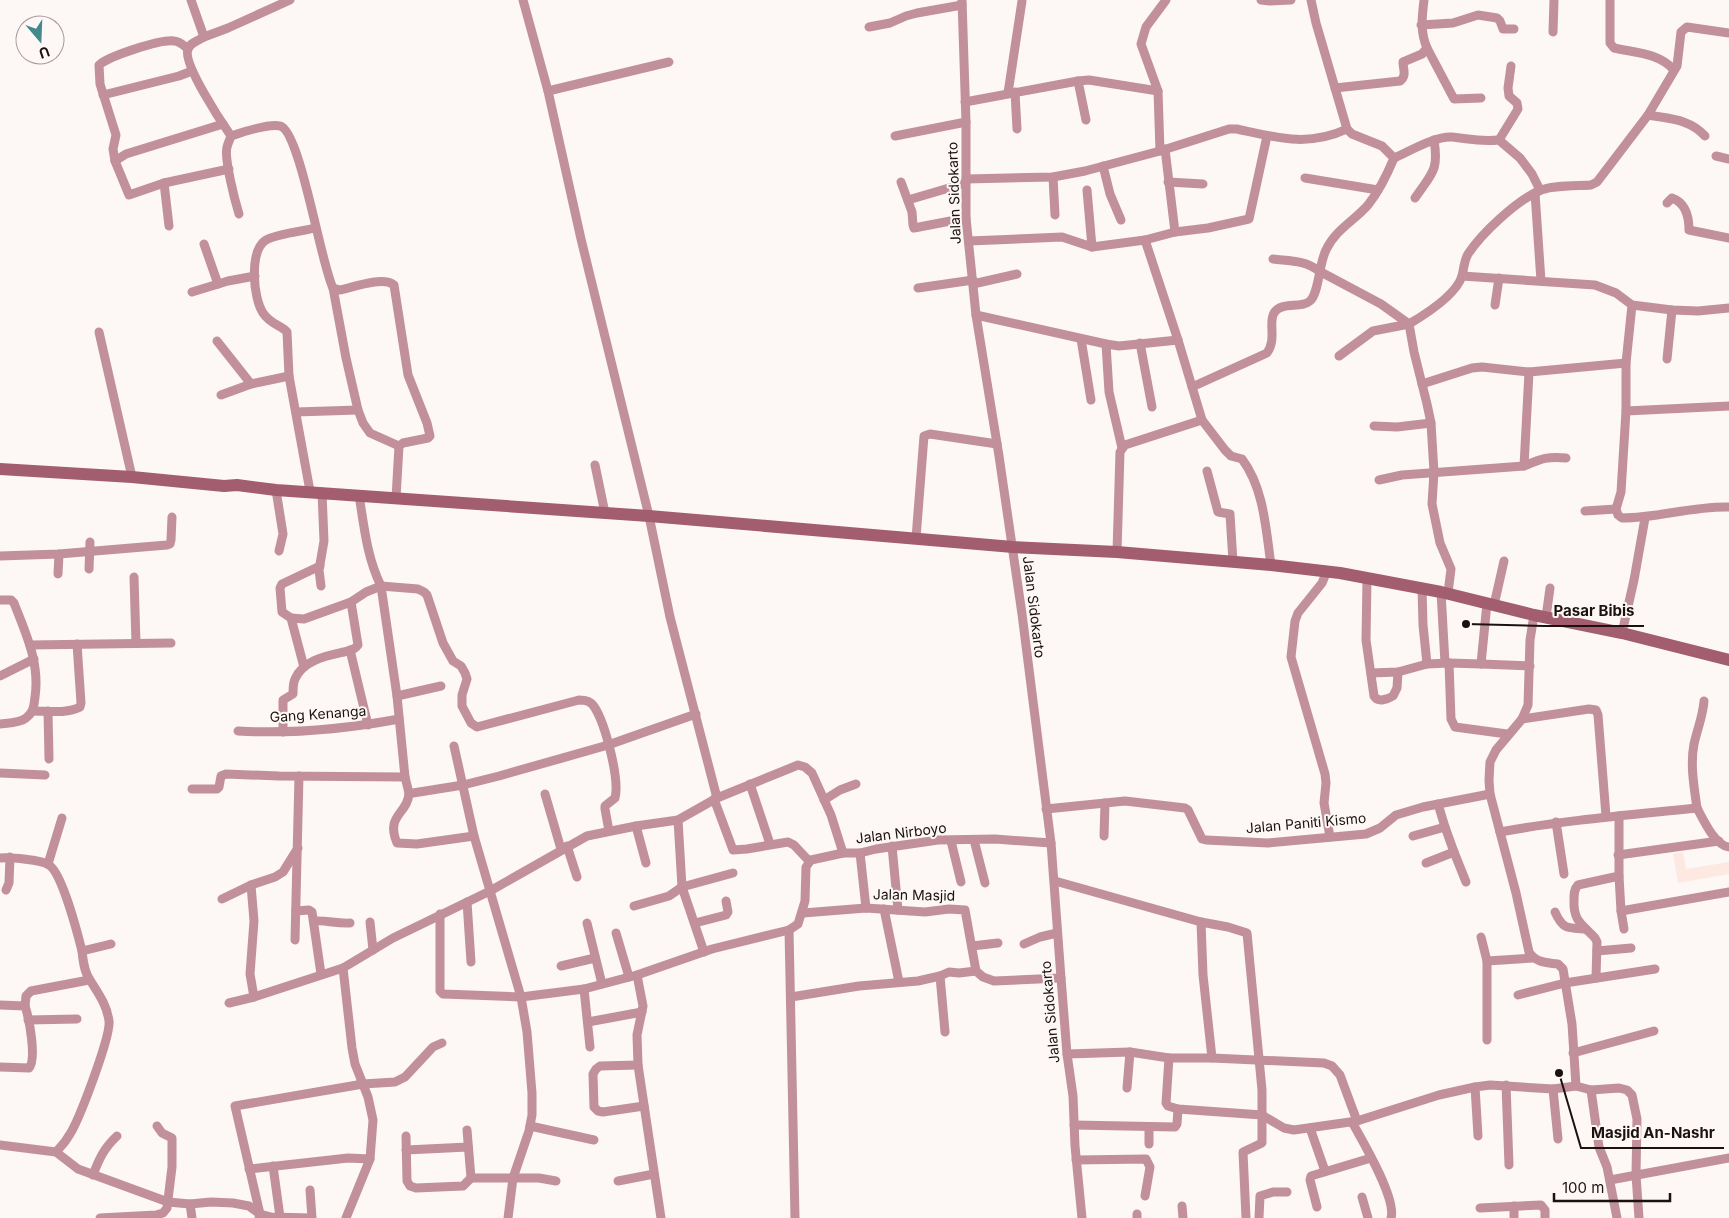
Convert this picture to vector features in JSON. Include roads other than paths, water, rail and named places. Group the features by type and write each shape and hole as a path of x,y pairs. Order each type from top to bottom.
{"main road":[{"path":"0,469 132,477 276,490 649,516 1013,547 1117,552 1271,565 1367,578 1422,588 1534,615 1622,633 1729,660"}],"street":[{"path":"191,0 204,37"},
{"path":"232,136 192,71 188,49 192,44 204,37 290,0"},
{"path":"440,914 441,993 521,997 584,989 633,976 704,952 789,930 798,924 803,913 806,867 809,862 788,842 737,850 716,798 670,618 649,516 548,91 523,0"},
{"path":"1017,129 1012,92 1022,0"},
{"path":"1166,0 1146,28 1141,44 1158,91 1162,150 1174,232"},
{"path":"1261,0 1270,2 1291,0"},
{"path":"1311,0 1316,23 1348,129 1352,134 1382,146 1394,158"},
{"path":"1424,0 1423,39 1454,99 1481,98"},
{"path":"1552,32 1554,0"},
{"path":"1610,0 1610,43 1612,46 1614,48 1656,56 1667,62 1674,70"},
{"path":"869,27 962,2"},
{"name":"Jalan Sidokarto","path":"962,2 966,122 966,218 976,315 1013,547 1051,843 1060,978 1073,1096 1076,1160 1082,1218"},
{"path":"1422,25 1453,23 1478,15 1497,18 1504,29 1514,29"},
{"path":"1339,356 1372,331 1410,324 1431,311 1456,287 1462,276 1465,261 1477,242 1504,215 1537,191 1594,184 1648,115 1678,66 1681,32 1684,29 1687,27 1729,33"},
{"path":"188,49 180,42 172,40 126,51 103,61 99,65 98,71 103,95 116,135 113,149 116,161 129,195 164,183 229,169"},
{"path":"1336,88 1400,81 1405,76 1403,62 1422,54 1427,48"},
{"path":"548,91 668,62"},
{"path":"1499,140 1518,109 1517,103 1509,96 1508,88 1511,66"},
{"path":"103,95 192,71"},
{"path":"965,102 1012,92 1089,80 1158,91"},
{"path":"1078,81 1086,120"},
{"path":"1648,115 1684,121 1699,129 1705,136"},
{"path":"895,136 966,122"},
{"path":"116,161 126,154 223,124"},
{"path":"239,214 235,202 226,148 232,136 272,125 285,128 300,166 313,212 315,228 333,288 358,410 366,429 370,433 399,446"},
{"path":"908,200 966,181 1053,177 1103,166 1229,129 1296,140 1331,136 1348,129"},
{"path":"969,240 1062,237 1092,246 1145,240 1174,232 1208,228 1250,219 1267,136"},
{"path":"1192,387 1267,353 1272,346 1273,314 1283,307 1304,304 1311,300 1317,289 1319,271 1326,250 1339,231 1367,206 1386,178 1394,158 1434,140 1451,137 1482,142 1499,140 1520,158 1532,174 1537,191 1540,281"},
{"path":"1416,198 1436,168 1434,140"},
{"path":"1716,156 1729,159"},
{"path":"1103,166 1110,194 1121,220"},
{"path":"1053,177 1056,215"},
{"path":"1305,178 1378,190"},
{"path":"901,182 912,212 912,225 914,228 966,218"},
{"path":"1168,182 1203,184"},
{"path":"164,183 169,226"},
{"path":"1087,190 1092,246"},
{"path":"1667,202 1672,198 1681,203 1687,212 1689,230 1729,238"},
{"path":"315,228 268,238 257,251 254,276 262,310 272,323 285,329 287,332 290,376 296,412 316,492 324,541 319,574 321,586"},
{"path":"1145,240 1202,420 1225,450 1231,456 1242,459 1245,463 1262,506 1271,565"},
{"path":"204,244 218,284"},
{"path":"1273,259 1299,262 1312,266 1381,304 1410,324 1414,352 1431,423 1434,472 1432,504 1440,543 1448,558 1451,569 1445,593 1451,720 1455,727 1507,734"},
{"path":"918,288 973,282 1016,274"},
{"path":"192,292 254,276"},
{"path":"1462,276 1595,284 1616,293 1632,305 1672,310 1698,311 1729,308"},
{"path":"1495,305 1499,278"},
{"path":"333,288 340,290 382,280 390,281 394,284 408,375 427,422 430,436 403,443 399,446"},
{"path":"1632,305 1626,363 1626,411 1621,492 1616,509 1618,515 1622,518 1645,518 1684,509 1714,506 1729,507"},
{"path":"1667,360 1672,310"},
{"path":"976,315 1119,346 1178,340"},
{"path":"99,332 132,477"},
{"path":"1081,339 1092,400"},
{"path":"217,341 252,384"},
{"path":"1140,343 1152,407"},
{"path":"1106,344 1108,392 1122,448"},
{"path":"1422,384 1472,368 1482,367 1529,372 1626,363"},
{"path":"1524,466 1529,372"},
{"path":"220,395 252,384 290,376"},
{"path":"1626,411 1729,406"},
{"path":"296,412 358,410"},
{"path":"1117,552 1120,452 1122,448 1125,445 1202,420"},
{"path":"1374,426 1431,423"},
{"path":"916,538 924,436 930,434 997,444"},
{"path":"396,498 399,446"},
{"path":"1379,480 1402,475 1524,466 1535,460 1552,456 1566,458"},
{"path":"595,465 605,513"},
{"path":"1207,471 1218,512 1230,514 1233,562"},
{"path":"276,490 283,528 279,551"},
{"path":"359,495 368,552 373,570 381,586 397,696 405,777 409,793 407,804 396,816 394,826 397,843 417,844 474,836"},
{"path":"1585,511 1616,509"},
{"path":"0,556 59,554 90,546 169,544 172,540 172,517"},
{"path":"1622,633 1645,518"},
{"path":"89,569 90,546"},
{"path":"58,574 59,554"},
{"path":"1481,664 1490,604 1504,561"},
{"path":"320,566 280,585 282,612 291,618 304,618 351,602 366,592 381,586 418,589 427,596 443,643 453,661 461,666 465,673 467,679 462,695 462,706 471,723 477,727 579,700 587,700 595,706 608,745 616,778 615,798 605,806 609,831"},
{"path":"1327,572 1322,583 1298,613 1295,621 1291,657 1326,783 1324,803 1330,837"},
{"path":"134,577 136,643"},
{"path":"1367,578 1366,626 1374,696 1379,700 1392,697 1398,672"},
{"path":"1422,588 1422,621 1426,664"},
{"path":"1546,617 1550,588"},
{"path":"0,600 11,600 14,602 34,659 36,688 33,710 28,717 22,721 0,724"},
{"path":"283,732 283,700 293,694 295,678 313,661 356,648 358,645 351,602"},
{"path":"1533,958 1525,938 1516,893 1490,794 1490,762 1507,734 1522,719 1528,705 1530,640 1534,615"},
{"path":"291,618 304,668"},
{"path":"30,645 171,643"},
{"path":"33,710 48,712 80,707 77,644"},
{"path":"350,650 368,725"},
{"path":"0,676 34,659"},
{"path":"1371,673 1398,672 1426,664 1447,663 1530,666"},
{"path":"397,696 441,686"},
{"path":"1704,701 1704,711 1694,745 1692,776 1697,808 1723,846 1729,847"},
{"path":"1522,719 1589,709 1596,710 1598,715 1606,816"},
{"path":"48,712 49,759"},
{"path":"409,793 414,794 463,785 608,745 696,714"},
{"name":"Gang Kenanga","path":"238,731 299,732 368,725 399,719"},
{"path":"454,746 474,836 521,997 527,1032 532,1115 513,1178 508,1218"},
{"path":"229,1003 254,998 343,968 440,914 490,891 587,836 678,820 716,798 798,765 805,767 812,773 831,815 843,853"},
{"path":"0,773 45,775"},
{"path":"192,789 217,789 220,776 226,774 405,777"},
{"path":"294,940 299,776"},
{"path":"750,784 770,844"},
{"path":"824,800 840,790 856,784"},
{"path":"545,794 564,848 578,877"},
{"name":"Jalan Paniti Kismo","path":"1046,810 1125,801 1185,808 1188,810 1202,839 1210,841 1268,843 1366,834 1380,828 1396,816 1423,807 1490,794"},
{"path":"1104,836 1105,803"},
{"path":"1438,804 1466,882"},
{"path":"1500,832 1556,822 1697,808"},
{"path":"1619,816 1618,855 1624,930"},
{"path":"48,864 62,818"},
{"path":"678,820 682,887 704,952"},
{"path":"1556,822 1564,874"},
{"path":"636,826 646,863"},
{"path":"1413,836 1445,827"},
{"name":"Jalan Nirboyo","path":"809,862 843,853 860,853 892,846 938,840 995,839 1051,843"},
{"path":"974,840 985,883"},
{"path":"951,841 961,882"},
{"path":"1618,855 1719,841"},
{"path":"892,846 898,910"},
{"path":"222,899 283,872 298,848"},
{"path":"1426,863 1454,852"},
{"path":"860,853 866,908"},
{"path":"6,890 9,884 10,857"},
{"path":"0,858 10,857 48,864 53,868 64,892 82,951 85,970 105,1005 110,1023 100,1059 69,1136 56,1152"},
{"path":"634,906 669,896 682,887 733,873"},
{"path":"1596,978 1597,951 1595,938 1574,914 1574,892 1578,885 1619,876"},
{"path":"1055,881 1247,933 1262,1115 1262,1143 1243,1152 1246,1218"},
{"path":"251,885 254,924 250,974 254,998"},
{"path":"1621,911 1729,892"},
{"path":"695,924 726,915 728,912 726,901"},
{"path":"467,902 471,962"},
{"name":"Jalan Masjid","path":"803,913 866,908 925,912 949,909 965,910 976,971"},
{"path":"884,909 899,982"},
{"path":"296,911 309,910 312,912 321,974"},
{"path":"1555,912 1563,926 1586,929"},
{"path":"314,921 330,921 339,924 350,923"},
{"path":"370,922 373,950"},
{"path":"1201,922 1203,975 1212,1058"},
{"path":"586,923 602,984"},
{"path":"789,930 795,1218"},
{"path":"616,933 642,996 642,1012 636,1035 638,1065 661,1218"},
{"path":"1024,944 1040,937 1058,933"},
{"path":"1481,937 1487,961 1487,1040"},
{"path":"972,946 998,943"},
{"path":"82,951 110,944"},
{"path":"1597,951 1631,948"},
{"path":"561,966 595,958"},
{"path":"1487,961 1533,958 1561,967 1566,983 1572,1024 1576,1086"},
{"path":"343,968 355,1064 368,1097 373,1120 370,1159 346,1218"},
{"path":"1518,994 1566,983 1656,969"},
{"path":"791,997 940,976 949,972 976,971 983,977 994,981 1060,978"},
{"path":"940,976 945,1032"},
{"path":"0,1067 29,1068 32,1065 31,1038 25,1006 26,996 31,991 89,980"},
{"path":"584,989 590,1047"},
{"path":"0,1004 25,1006"},
{"path":"588,1022 642,1012"},
{"path":"28,1020 77,1018"},
{"path":"1574,1053 1654,1032"},
{"path":"260,1216 235,1106 363,1084 388,1083 400,1080 433,1048 442,1043"},
{"path":"1127,1088 1130,1052"},
{"path":"1067,1054 1130,1052 1168,1058 1324,1063 1332,1066 1340,1076 1355,1122 1390,1202 1391,1218"},
{"path":"1168,1058 1166,1103 1171,1108 1262,1115 1289,1130 1355,1122 1444,1094 1475,1087 1506,1085 1553,1089 1576,1086 1591,1090 1619,1088 1627,1090 1632,1095 1636,1119 1636,1175 1639,1218"},
{"path":"638,1065 600,1066 596,1069 594,1074 594,1108 603,1112 644,1106"},
{"path":"1506,1085 1509,1165"},
{"path":"1475,1087 1478,1136"},
{"path":"1553,1089 1558,1139"},
{"path":"1591,1090 1599,1147 1607,1167 1617,1218"},
{"path":"1074,1125 1174,1127 1177,1124 1178,1109"},
{"path":"100,1218 156,1215 163,1213 167,1208 172,1167 172,1138 162,1133 157,1126"},
{"path":"530,1126 594,1140"},
{"path":"1149,1144 1150,1127"},
{"path":"1310,1128 1325,1171"},
{"path":"467,1130 471,1178"},
{"path":"93,1175 101,1154 117,1136"},
{"path":"406,1136 407,1181 410,1186 416,1188 463,1186 471,1178 539,1178 556,1181"},
{"path":"0,1145 56,1152 78,1169 168,1202 190,1204 232,1203 248,1206 260,1216 312,1218 310,1190"},
{"path":"406,1150 468,1147"},
{"path":"250,1169 348,1158 370,1159"},
{"path":"1317,1207 1310,1180 1311,1176 1371,1158"},
{"path":"1610,1180 1729,1158"},
{"path":"1076,1160 1146,1159 1150,1167 1144,1196"},
{"path":"273,1166 280,1217"},
{"path":"618,1181 654,1174"},
{"path":"1259,1218 1260,1196 1273,1192 1287,1192"},
{"path":"1362,1196 1368,1218"},
{"path":"190,1204 192,1218"},
{"path":"1480,1208 1541,1205 1545,1210 1545,1218"},
{"path":"1182,1206 1183,1218"},
{"path":"1514,1206 1514,1218"}],"place":[{"name":"Pasar Bibis","path":"1466,624"},
{"name":"Masjid An-Nashr","path":"1559,1073"}]}
